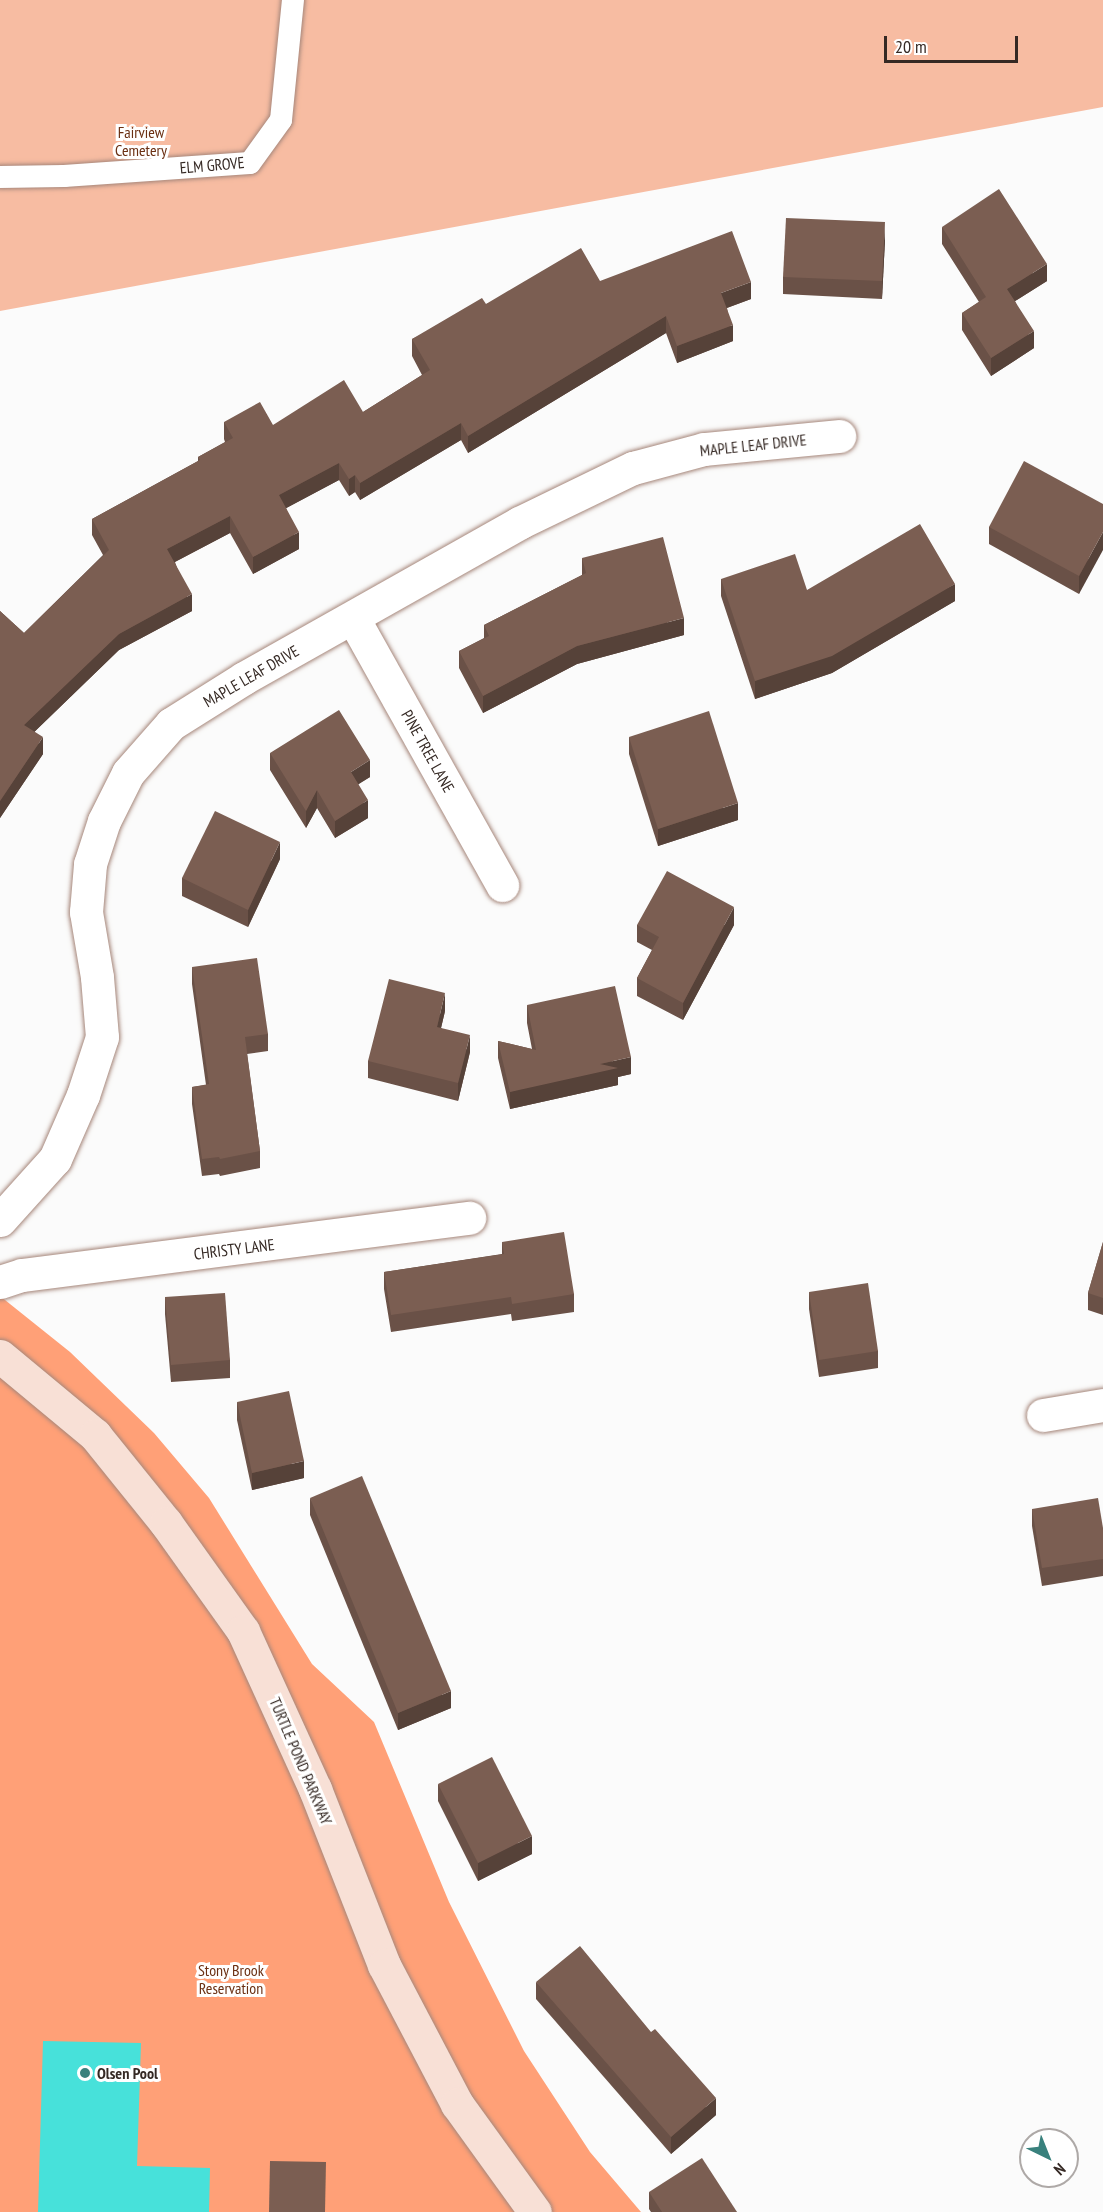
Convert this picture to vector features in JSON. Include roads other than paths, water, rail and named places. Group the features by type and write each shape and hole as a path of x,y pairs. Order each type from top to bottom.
{"main road":[{"name":"TURTLE POND PARKWAY","path":"0,1356 95,1435 166,1523 243,1631 315,1789 384,1965 457,2104 535,2212"}],"street":[{"name":"MAPLE LEAF DRIVE","path":"0,1220 55,1159 83,1095 102,1037 97,977 87,912 90,864 104,821 128,772 171,724 244,678 519,523 633,468 704,449 839,436"},
{"name":"PINE TREE LANE","path":"353,618 502,885"},
{"name":"CHRISTY LANE","path":"0,1282 22,1275 469,1218"},
{"path":"1043,1415 1103,1405"}],"lane":[{"name":"ELM GROVE","path":"0,177 64,176 250,163 281,120 293,0"}],"water":[{"path":"43,2041 141,2043 137,2166 210,2168 209,2212 38,2212"}],"place":[{"name":"Olsen Pool","path":"85,2073"}],"park label":[{"name":"Fairview Cemetery","path":"141,141"},
{"name":"Stony Brook Reservation","path":"231,1979"}]}
